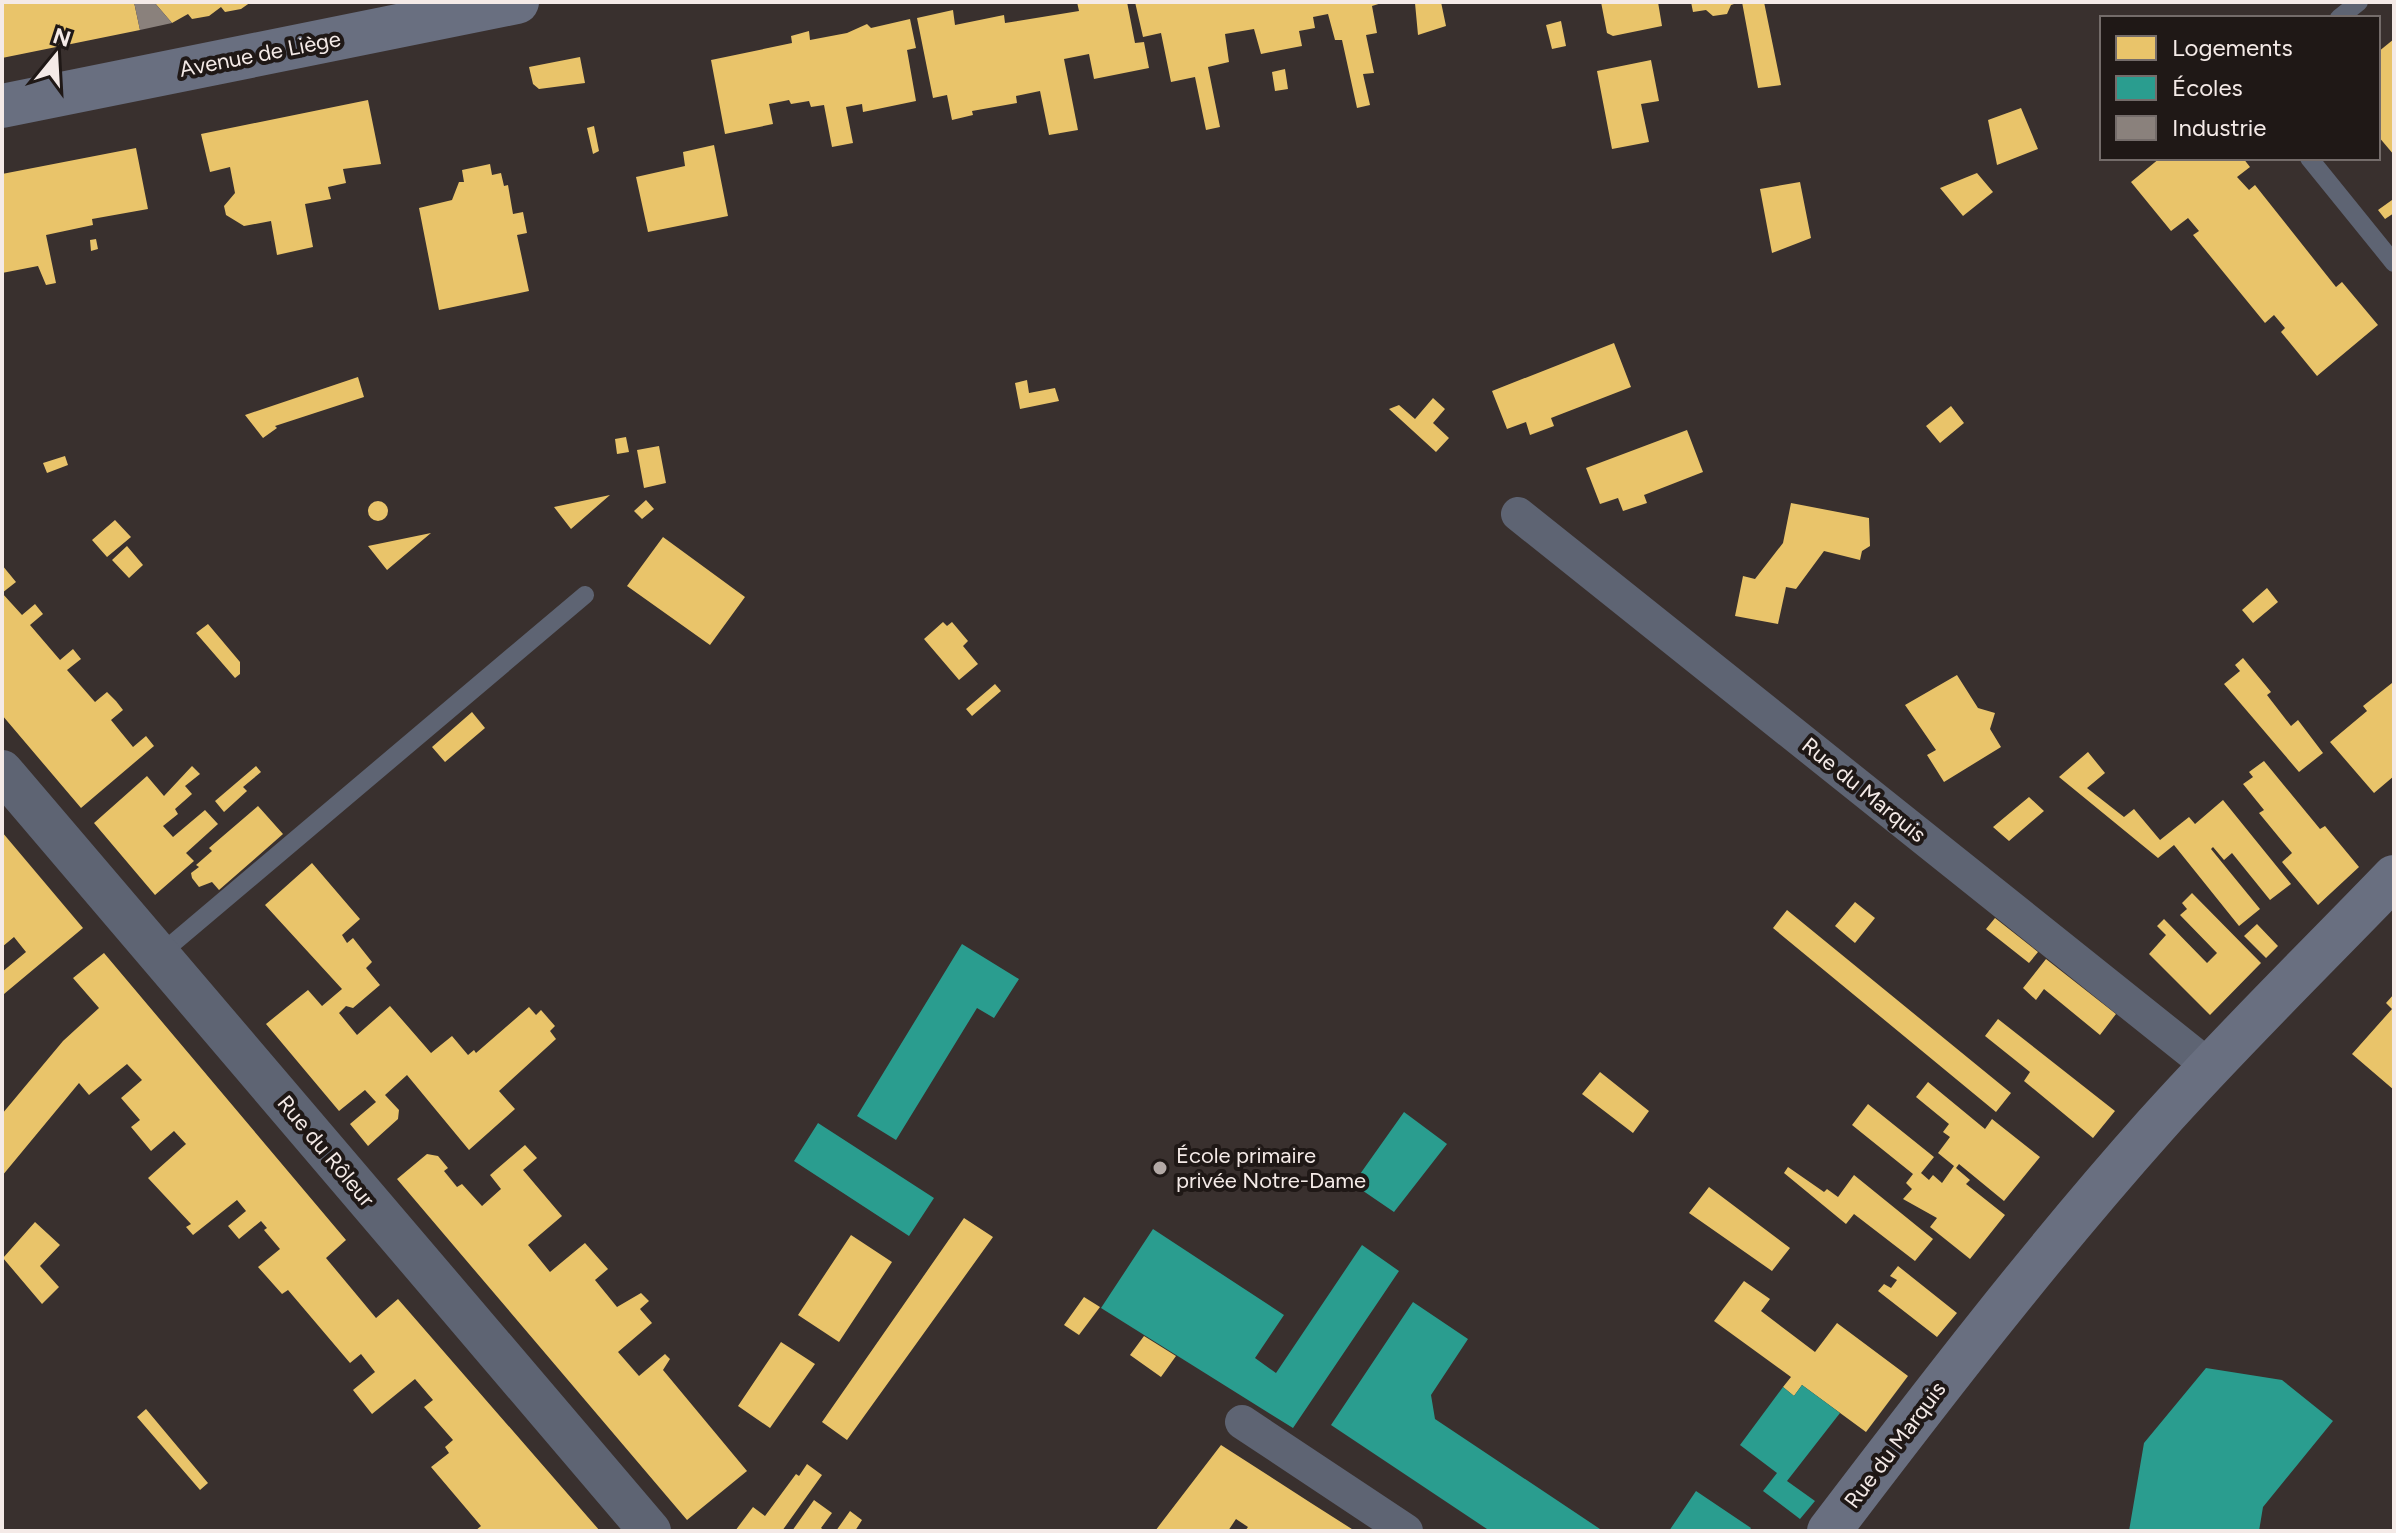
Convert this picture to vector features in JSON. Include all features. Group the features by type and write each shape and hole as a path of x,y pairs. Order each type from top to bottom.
{"main road":[{"name":"Avenue de Liège","path":"2,106 517,2"},
{"name":"Rue du Marquis","path":"1829,1531 2053,1244 2210,1067 2394,877"}],"street":[{"name":"Rue du Marquis","path":"1518,514 2210,1067"},
{"name":"Rue du Rôleur","path":"2,771 650,1531"},
{"path":"1242,1422 1406,1531"}],"lane":[{"path":"2342,16 2359,2"},
{"path":"2311,160 2394,263"},
{"path":"159,955 585,595"}],"building: Logements":[{"path":"2,2 134,2 140,30 2,58"},
{"path":"154,2 251,2 241,9 225,12 221,7 209,16 192,19 188,14 172,23"},
{"path":"1077,2 1127,2 1135,43 1144,42 1149,68 1094,79 1089,54 1064,59 1078,130 1049,135 1040,91 1016,96 1017,103 972,111 973,115 952,120 947,95 933,98 917,18 953,10 955,25 1004,15 1005,23 1079,11"},
{"path":"1135,2 1385,2 1372,6 1377,33 1366,35 1374,73 1363,74 1370,105 1357,108 1342,40 1335,40 1328,14 1313,17 1315,28 1299,31 1302,46 1261,54 1254,29 1225,34 1229,62 1208,67 1220,127 1206,130 1195,77 1171,82 1161,33 1143,37"},
{"path":"1441,2 1446,26 1418,35 1415,3"},
{"path":"1601,2 1658,2 1662,26 1613,36 1607,33"},
{"path":"1691,2 1737,3 1731,5 1727,14 1713,16 1706,10 1693,12"},
{"path":"1742,2 1764,2 1781,85 1758,88"},
{"path":"910,19 916,48 907,50 916,101 863,112 862,104 846,107 853,143 832,147 824,105 811,107 809,101 791,104 789,100 769,104 773,124 725,134 711,60 792,43 791,36 809,31 810,40 847,33 867,24 871,28"},
{"path":"1561,21 1566,46 1552,49 1546,25"},
{"path":"2394,39 2394,155 2380,138 2380,50"},
{"path":"580,57 585,83 539,89 533,84 529,67"},
{"path":"1651,60 1659,101 1641,104 1649,142 1612,149 1597,71"},
{"path":"1285,69 1288,89 1275,91 1272,72"},
{"path":"368,100 381,164 343,169 346,183 328,187 331,199 305,204 313,247 277,255 271,221 244,226 226,215 224,206 235,193 230,167 210,172 201,134"},
{"path":"2021,108 2038,149 1997,165 1988,120"},
{"path":"594,126 599,151 593,154 587,128"},
{"path":"714,145 728,216 648,232 636,177 685,166 683,152"},
{"path":"136,148 148,209 92,219 93,225 46,235 56,283 46,285 38,266 2,273 2,174"},
{"path":"2158,160 2245,160 2250,167 2237,177 2249,190 2255,185 2336,287 2342,282 2378,325 2317,376 2281,332 2285,328 2274,315 2265,323 2193,235 2199,231 2188,218 2171,231 2131,182"},
{"path":"490,164 492,175 501,173 504,186 508,185 513,214 523,212 527,233 517,235 529,291 439,310 419,208 452,200 459,182 464,182 462,170"},
{"path":"1977,173 1993,192 1963,216 1940,188"},
{"path":"1800,182 1811,238 1772,253 1760,189"},
{"path":"2392,200 2394,213 2385,219 2378,210"},
{"path":"96,239 98,249 91,251 90,240"},
{"path":"1614,343 1631,387 1551,418 1554,426 1530,435 1526,422 1507,429 1492,391"},
{"path":"358,377 364,397 275,426 277,428 263,438 245,415"},
{"path":"1027,380 1029,393 1055,388 1059,401 1020,409 1015,383"},
{"path":"1433,398 1445,409 1433,423 1449,438 1436,452 1389,409 1399,405 1415,419"},
{"path":"1951,406 1964,423 1940,443 1926,426"},
{"path":"1687,430 1703,472 1644,495 1647,503 1623,511 1618,498 1600,504 1586,468"},
{"path":"626,437 629,452 617,454 615,439"},
{"path":"659,446 666,483 644,488 637,450"},
{"path":"65,456 68,465 47,473 43,463"},
{"path":"610,495 571,529 554,507"},
{"path":"646,500 654,509 642,519 634,511"},
{"path":"378,501 385,504 388,511 385,518 378,521 371,518 368,511 371,504"},
{"path":"1791,503 1869,518 1870,546 1862,551 1860,560 1824,551 1796,589 1786,587 1778,624 1735,616 1743,576 1755,579 1783,543"},
{"path":"115,520 131,537 107,557 92,540"},
{"path":"431,533 387,570 368,546"},
{"path":"663,537 745,597 710,645 627,586"},
{"path":"127,546 143,565 129,578 112,560"},
{"path":"2,565 16,582 2,593"},
{"path":"2267,588 2278,602 2253,623 2242,610"},
{"path":"2,593 22,615 35,604 43,614 30,625 60,660 73,649 81,659 67,670 95,702 107,692 116,701 123,710 111,720 133,747 146,736 154,746 81,808 2,715"},
{"path":"943,622 947,626 952,622 968,641 963,646 978,664 959,680 924,639"},
{"path":"208,624 240,662 240,674 235,678 196,633"},
{"path":"2243,658 2271,692 2267,695 2291,726 2298,720 2323,753 2299,772 2224,684 2240,671 2235,665"},
{"path":"1957,675 1978,708 1995,713 1990,729 2001,747 1944,782 1927,755 1936,750 1905,705"},
{"path":"2392,683 2394,776 2374,793 2330,742 2367,711 2363,706"},
{"path":"995,684 1001,691 972,716 966,709"},
{"path":"472,712 485,728 445,762 432,747"},
{"path":"2088,752 2105,773 2087,788 2124,817 2134,809 2160,840 2189,817 2195,824 2223,800 2291,884 2270,900 2232,853 2224,860 2213,847 2211,849 2260,909 2239,926 2174,845 2158,858 2059,777"},
{"path":"2264,761 2320,829 2325,826 2359,867 2318,905 2282,862 2292,853 2259,813 2264,810 2243,784 2253,777 2249,772"},
{"path":"192,766 200,774 185,786 192,794 175,809 178,814 163,826 173,837 205,810 218,824 186,853 194,861 155,895 94,823 147,776 164,796"},
{"path":"256,766 261,772 243,787 247,791 224,812 215,801"},
{"path":"2029,797 2044,811 2009,841 1993,827"},
{"path":"258,806 283,834 219,890 212,882 199,887 191,873 199,867 196,865 212,851 209,848"},
{"path":"2,832 83,928 4,994 2,972 26,952 14,937 2,947"},
{"path":"312,863 360,919 342,935 347,943 353,938 372,962 366,968 380,985 353,1008 346,1006 339,1013 357,1035 390,1006 431,1053 452,1036 468,1055 474,1050 476,1053 529,1007 536,1015 541,1010 555,1026 550,1031 556,1039 499,1091 515,1109 469,1150 407,1075 385,1095 399,1110 398,1119 368,1146 350,1124 376,1102 365,1090 339,1111 266,1024 308,990 322,1006 342,989 265,905"},
{"path":"2192,893 2261,963 2210,1015 2149,954 2166,935 2157,926 2164,919 2207,963 2217,953 2180,915 2187,909 2182,903"},
{"path":"1855,902 1875,918 1855,943 1835,926"},
{"path":"1787,910 2011,1093 1996,1112 1773,928"},
{"path":"1995,918 2038,952 2029,963 1986,929"},
{"path":"2257,924 2278,946 2266,958 2244,936"},
{"path":"104,953 346,1240 326,1258 376,1318 398,1299 600,1531 475,1531 481,1526 431,1467 449,1453 445,1447 453,1440 424,1407 433,1400 415,1379 372,1414 353,1390 375,1372 361,1354 350,1363 288,1290 282,1294 258,1267 280,1249 264,1230 267,1228 261,1221 239,1239 228,1226 246,1211 237,1200 193,1235 186,1227 191,1224 148,1178 186,1144 174,1131 151,1151 131,1127 140,1120 121,1098 142,1080 127,1064 89,1095 79,1083 2,1176 2,1114 63,1041 99,1008 73,978"},
{"path":"2046,959 2116,1014 2100,1035 2044,989 2036,1000 2023,988"},
{"path":"2394,994 2394,1090 2352,1054 2392,1009 2386,1003"},
{"path":"1998,1019 2115,1111 2093,1138 2024,1081 2030,1072 1985,1036"},
{"path":"1600,1072 1649,1111 1633,1133 1582,1094"},
{"path":"1928,1082 1985,1129 1992,1119 2040,1157 2004,1201 1959,1164 1956,1168 1970,1180 1966,1184 2005,1215 1970,1259 1930,1227 1937,1218 1903,1199 1912,1189 1906,1183 1913,1174 1852,1125 1868,1104 1934,1157 1921,1173 1929,1180 1933,1175 1942,1183 1954,1166 1938,1153 1950,1137 1943,1132 1949,1124 1916,1097"},
{"path":"525,1145 537,1158 523,1170 562,1216 528,1245 550,1272 585,1243 608,1269 595,1280 617,1307 641,1293 649,1301 640,1309 652,1323 618,1352 639,1376 665,1354 670,1359 663,1370 747,1471 687,1520 397,1179 427,1154 438,1156 448,1168 444,1171 457,1187 462,1184 482,1206 501,1189 490,1175"},
{"path":"1788,1167 1824,1192 1827,1189 1838,1197 1854,1175 1933,1239 1915,1261 1854,1214 1846,1224 1784,1173"},
{"path":"1709,1187 1790,1248 1772,1271 1689,1213"},
{"path":"964,1218 993,1237 847,1440 822,1422"},
{"path":"35,1222 60,1245 40,1266 59,1287 42,1304 3,1258"},
{"path":"851,1235 892,1262 839,1342 798,1315"},
{"path":"1898,1266 1957,1313 1937,1337 1878,1291 1884,1284 1891,1288 1897,1280 1890,1276"},
{"path":"1744,1281 1770,1299 1761,1311 1815,1352 1837,1323 1908,1376 1866,1432 1802,1385 1794,1396 1783,1387 1791,1377 1714,1321"},
{"path":"1084,1297 1100,1307 1079,1335 1064,1325"},
{"path":"1144,1336 1176,1356 1161,1377 1130,1355"},
{"path":"781,1342 815,1364 770,1428 738,1406"},
{"path":"146,1409 208,1483 200,1490 137,1417"},
{"path":"1221,1445 1355,1531 1245,1531 1248,1527 1236,1519 1228,1531 1155,1531"},
{"path":"807,1464 822,1475 782,1531 735,1531 753,1507 765,1516"},
{"path":"814,1500 832,1513 821,1528 825,1531 792,1531"},
{"path":"850,1511 862,1520 855,1531 836,1531"}],"building: Écoles":[{"path":"962,944 1019,979 994,1018 977,1008 896,1140 857,1116"},
{"path":"1404,1112 1447,1144 1394,1212 1353,1184"},
{"path":"818,1123 934,1198 909,1236 794,1161"},
{"path":"1153,1229 1284,1315 1255,1358 1276,1373 1362,1245 1399,1271 1293,1428 1101,1308"},
{"path":"1413,1302 1468,1339 1431,1395 1435,1419 1603,1531 1490,1531 1331,1425"},
{"path":"2206,1368 2282,1380 2333,1421 2263,1507 2259,1531 2129,1531 2144,1443"},
{"path":"1802,1385 1840,1413 1787,1481 1815,1501 1800,1519 1763,1491 1777,1473 1740,1445 1783,1387 1794,1396"},
{"path":"1696,1491 1751,1528 1749,1531 1669,1531"}],"building: Industrie":[{"path":"134,2 154,2 172,23 140,30"}],"place":[{"name":"École primaire privée Notre-Dame","path":"1160,1168"}]}
